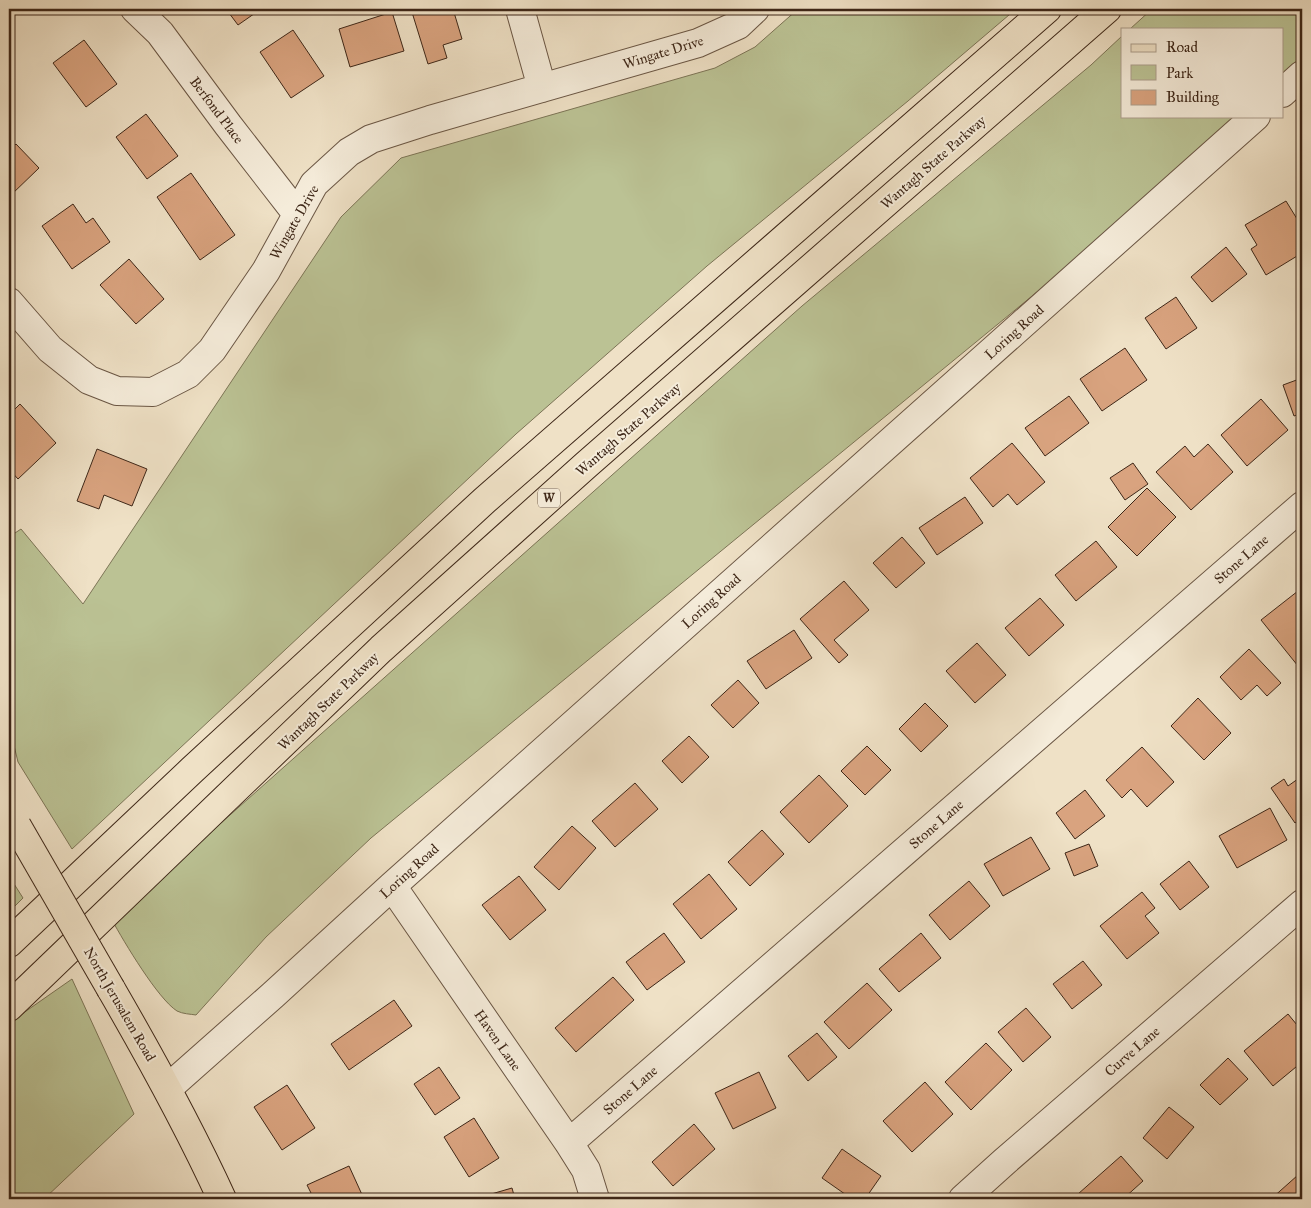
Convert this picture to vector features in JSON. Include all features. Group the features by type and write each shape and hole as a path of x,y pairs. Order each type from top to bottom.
{"main road":[{"path":"9,943 199,763 485,500 1047,9"},
{"name":"Wantagh State Parkway","path":"9,1007 381,649 586,465 969,132 1107,9"},
{"name":"North Jerusalem Road","path":"13,819 168,1088 222,1199"}],"street":[{"name":"Berfond Place","path":"135,9 160,33 297,214"},
{"path":"520,9 542,88"},
{"name":"Wingate Drive","path":"9,302 50,349 89,380 118,391 153,392 188,374 212,350 266,271 314,184 349,152 371,139 698,43 738,24 755,9"},
{"path":"1284,90 1302,75"},
{"name":"Loring Road","path":"168,1088 1254,118"},
{"name":"Stone Lane","path":"569,1143 1302,506"},
{"name":"Haven Lane","path":"392,886 569,1143 586,1170 595,1199"},
{"name":"Curve Lane","path":"963,1199 1302,904"}],"green space":[{"path":"798,9 1016,9 908,101 707,266 516,434 72,849 18,762 9,725 9,537 21,529 83,604 341,217 401,158 715,68 755,47"},
{"path":"1152,9 1302,9 1302,57 1284,73 1284,28 1131,28"},
{"path":"1121,37 1121,118 1234,118 1059,274 371,838 266,937 196,1015 179,1012 169,1005 142,969 112,920 802,306 1091,65"},
{"path":"9,876 23,898 9,912"},
{"path":"72,979 134,1114 44,1199 9,1199 9,1023"}],"building":[{"path":"226,9 261,9 238,25"},
{"path":"411,9 453,9 462,39 443,45 447,58 428,64"},
{"path":"392,12 404,51 350,67 339,29"},
{"path":"293,30 324,76 291,98 260,52"},
{"path":"84,40 117,84 86,107 53,63"},
{"path":"146,114 178,156 147,179 116,137"},
{"path":"16,144 39,168 11,195 9,192 9,151"},
{"path":"191,173 235,235 200,260 157,197"},
{"path":"1286,201 1302,227 1302,253 1266,275 1251,249 1257,245 1245,225"},
{"path":"73,204 86,223 93,218 110,242 72,269 42,226"},
{"path":"1226,247 1247,274 1212,302 1191,277"},
{"path":"129,259 164,299 136,324 100,285"},
{"path":"1176,297 1197,328 1166,349 1145,318"},
{"path":"1125,348 1147,380 1102,411 1080,379"},
{"path":"1302,378 1302,413 1294,416 1283,385"},
{"path":"1069,396 1089,423 1045,456 1025,428"},
{"path":"1261,399 1288,430 1247,466 1221,435"},
{"path":"20,404 56,443 18,479 9,469 9,415"},
{"path":"1012,443 1045,482 1017,505 1008,494 993,507 970,478"},
{"path":"1208,444 1233,472 1191,510 1156,472 1185,446 1194,457"},
{"path":"97,449 147,469 132,506 104,495 99,509 77,501"},
{"path":"1133,463 1148,484 1125,500 1110,478"},
{"path":"1147,488 1176,517 1137,556 1108,527"},
{"path":"965,497 983,523 937,555 919,528"},
{"path":"902,537 925,563 896,588 873,563"},
{"path":"1096,541 1117,567 1076,601 1055,575"},
{"path":"844,581 869,610 834,640 848,655 839,663 800,619"},
{"path":"1298,591 1302,597 1302,662 1298,666 1261,620"},
{"path":"1040,598 1064,625 1029,656 1005,628"},
{"path":"794,630 812,658 766,689 747,661"},
{"path":"977,643 1006,675 975,703 946,671"},
{"path":"1249,649 1281,683 1267,696 1257,685 1241,700 1220,677"},
{"path":"738,680 759,703 733,728 711,705"},
{"path":"1198,698 1231,733 1204,760 1171,726"},
{"path":"925,703 948,726 921,752 899,729"},
{"path":"689,736 709,757 682,783 662,761"},
{"path":"867,746 891,770 865,795 841,771"},
{"path":"1142,747 1174,782 1147,807 1131,789 1122,798 1106,780"},
{"path":"819,775 848,806 809,843 780,812"},
{"path":"1302,776 1302,818 1295,823 1271,788 1284,779 1288,786"},
{"path":"635,783 658,809 615,847 592,821"},
{"path":"1085,790 1105,816 1075,839 1056,813"},
{"path":"1270,808 1287,840 1237,868 1219,836"},
{"path":"572,826 596,848 559,890 534,867"},
{"path":"762,830 784,854 750,886 728,862"},
{"path":"1031,837 1050,869 1003,896 984,864"},
{"path":"1089,844 1098,866 1074,876 1065,853"},
{"path":"1189,861 1209,887 1180,910 1160,884"},
{"path":"709,874 737,909 701,939 673,904"},
{"path":"519,876 546,910 510,940 482,905"},
{"path":"969,881 990,906 950,940 929,915"},
{"path":"1142,892 1155,908 1145,916 1159,933 1127,959 1100,926"},
{"path":"664,933 685,962 647,990 626,962"},
{"path":"921,933 941,958 899,992 879,969"},
{"path":"1083,961 1102,985 1072,1009 1053,984"},
{"path":"613,977 634,1000 576,1052 555,1028"},
{"path":"867,983 892,1010 849,1049 824,1022"},
{"path":"394,1000 412,1026 349,1070 331,1044"},
{"path":"1026,1008 1051,1037 1023,1062 998,1032"},
{"path":"1288,1014 1302,1031 1302,1062 1273,1086 1244,1051"},
{"path":"817,1033 837,1057 808,1081 788,1056"},
{"path":"986,1043 1012,1070 971,1110 945,1082"},
{"path":"1228,1058 1248,1079 1220,1105 1200,1085"},
{"path":"439,1067 460,1098 435,1115 414,1084"},
{"path":"759,1072 776,1108 733,1129 715,1093"},
{"path":"925,1082 953,1114 912,1152 883,1121"},
{"path":"287,1085 315,1128 282,1150 254,1107"},
{"path":"1169,1107 1194,1127 1167,1159 1143,1138"},
{"path":"474,1118 499,1158 469,1177 444,1137"},
{"path":"694,1124 715,1149 673,1186 652,1162"},
{"path":"842,1149 881,1176 865,1199 852,1199 822,1178"},
{"path":"1121,1156 1143,1181 1123,1199 1082,1199 1078,1194"},
{"path":"349,1166 364,1199 314,1199 307,1185"},
{"path":"1298,1175 1302,1180 1302,1199 1271,1199"},
{"path":"512,1188 515,1199 482,1199 481,1197"}]}
